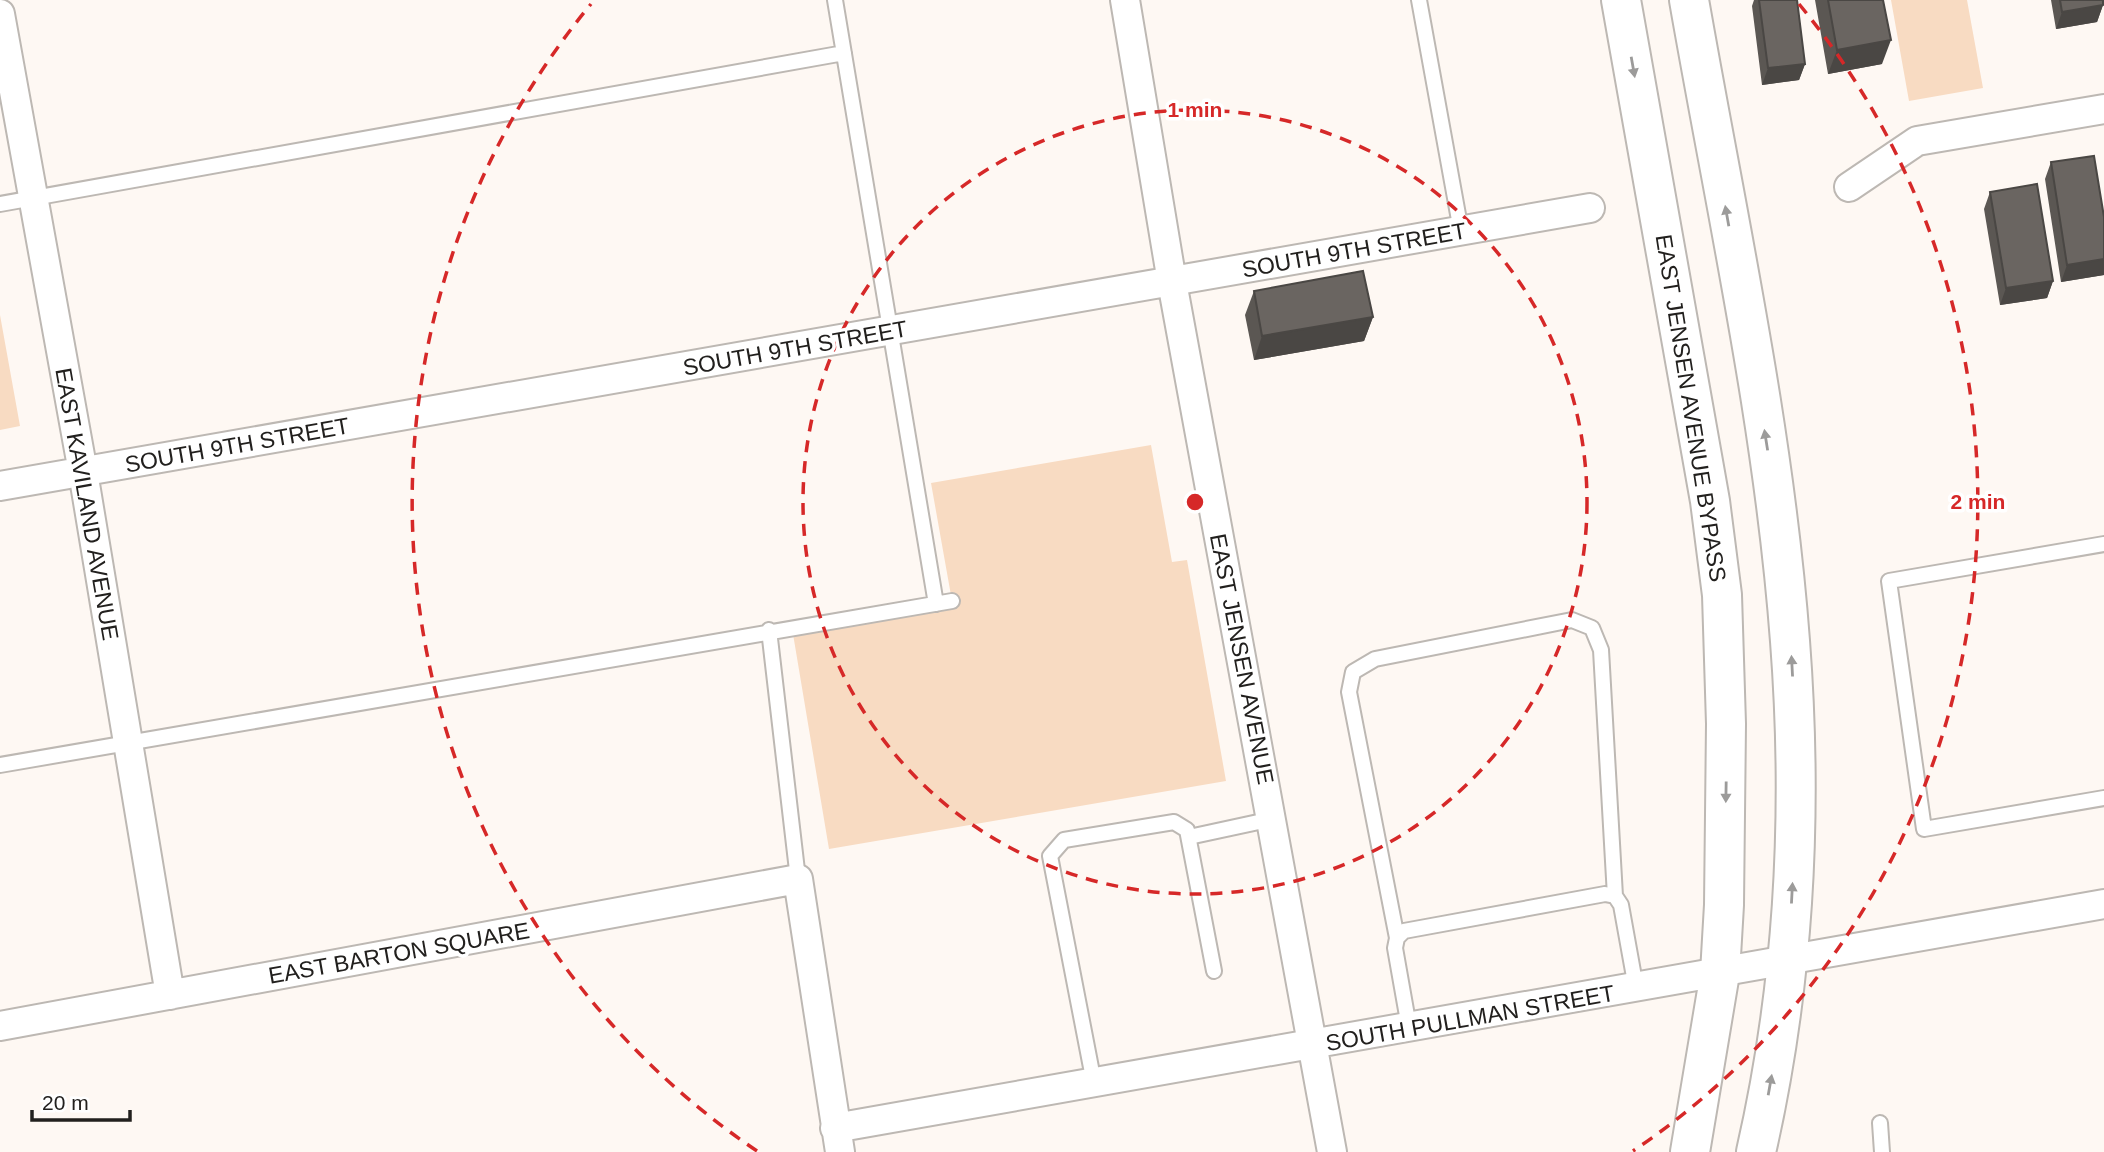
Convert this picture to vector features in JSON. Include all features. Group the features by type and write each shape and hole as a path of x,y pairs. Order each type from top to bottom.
{"main road":[{"name":"EAST JENSEN AVENUE BYPASS","path":"1621,0 1710,501 1722,595 1727,724 1720,973 1690,1152"},
{"path":"1689,0 1762,417 1785,583 1795,741 1795,829 1788,961 1778,1039 1756,1152"}],"street":[{"name":"EAST JENSEN AVENUE","path":"1125,0 1172,282 1332,1152"},
{"name":"EAST KAVILAND AVENUE","path":"0,14 83,472 170,995"},
{"path":"1849,187 1917,141 2104,110"},
{"name":"SOUTH 9TH STREET","path":"0,486 1590,208"},
{"path":"798,879 837,1140"},
{"name":"EAST BARTON SQUARE","path":"0,1026 798,879"},
{"name":"SOUTH PULLMAN STREET","path":"837,1140 1094,1083 2104,904"}],"lane":[{"path":"835,0 936,604"},
{"path":"1419,0 1461,231"},
{"path":"0,204 844,53"},
{"path":"2104,544 1889,581 1924,829 2104,798"},
{"path":"0,765 769,630 952,601"},
{"path":"1409,1027 1395,948 1397,938 1349,692 1353,672 1375,659 1572,620 1592,628 1601,650 1615,896 1621,905 1636,988"},
{"path":"769,630 798,879"},
{"path":"1189,838 1272,819"},
{"path":"1094,1083 1050,856 1064,840 1174,822 1187,830 1214,971"},
{"path":"1397,938 1405,931 1605,894 1615,896"},
{"path":"1880,1123 1882,1152"}],"shaded area":[{"path":"1891,0 1967,0 1983,88 1909,101"},
{"path":"0,315 20,426 0,430"},
{"path":"1151,445 1172,562 1187,560 1226,781 829,849 792,628 952,601 931,483"}],"building":[{"path":"1759,0 1797,0 1805,64 1768,68"},
{"path":"1828,0 1883,0 1891,40 1837,50"},
{"path":"2060,0 2103,0 2103,5 2062,12"},
{"path":"2094,156 2104,217 2104,259 2067,265 2051,162"},
{"path":"2037,184 2053,281 2006,288 1990,192"},
{"path":"1363,271 1373,317 1262,336 1254,291"}]}
